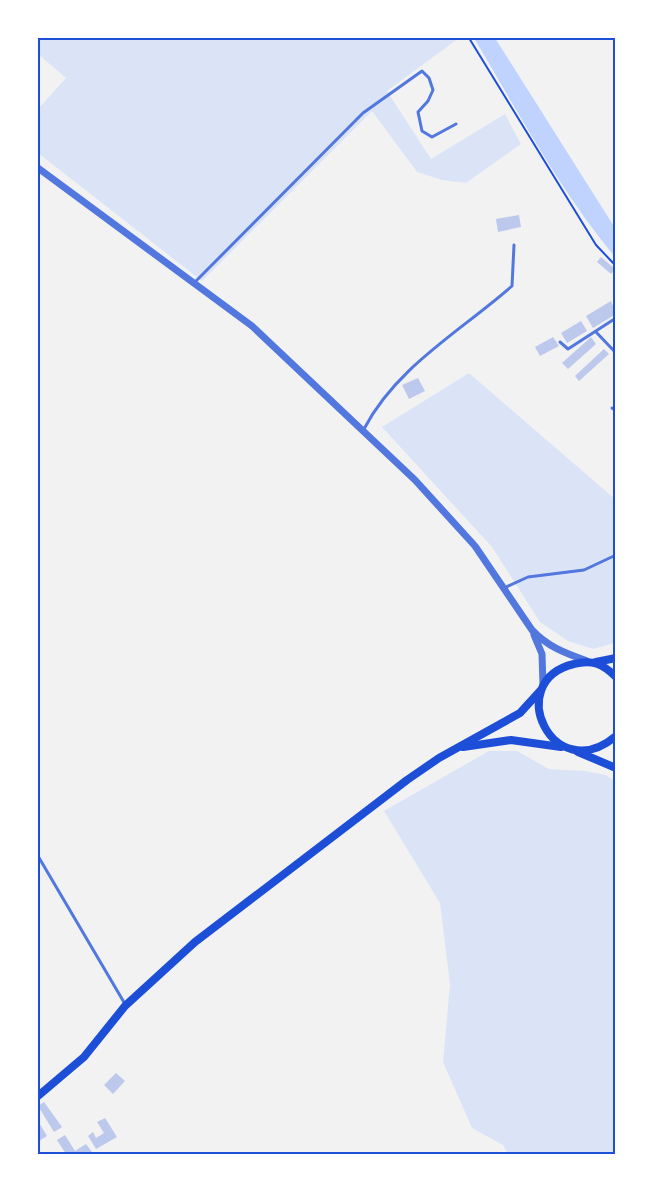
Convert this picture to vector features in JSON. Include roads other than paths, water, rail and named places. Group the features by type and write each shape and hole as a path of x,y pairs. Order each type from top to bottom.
{"main road":[{"path":"38,1096 84,1057 125,1006 195,942 406,780 454,749 520,713 561,668 615,658"},
{"path":"591,662 615,677"},
{"path":"542,688 538,705 542,722 551,737 566,748"},
{"path":"577,752 595,749 615,736"},
{"path":"454,749 485,742 511,740 566,748 615,768"}],"street":[{"path":"38,168 252,326 415,480 475,546 532,630 542,654 542,688"},
{"path":"532,630 554,649 591,662"}],"lane":[{"path":"194,283 363,113 422,71 429,78 433,90 428,101 418,112 422,131 432,137 456,124"},
{"path":"363,431 386,395 444,339 512,286 514,244"},
{"path":"560,342 568,349 615,318"},
{"path":"596,332 615,352"},
{"path":"503,588 528,577 584,570 615,555"},
{"path":"38,856 125,1006"}],"water":[{"path":"474,38 495,38 615,228 615,257 558,178"}]}
